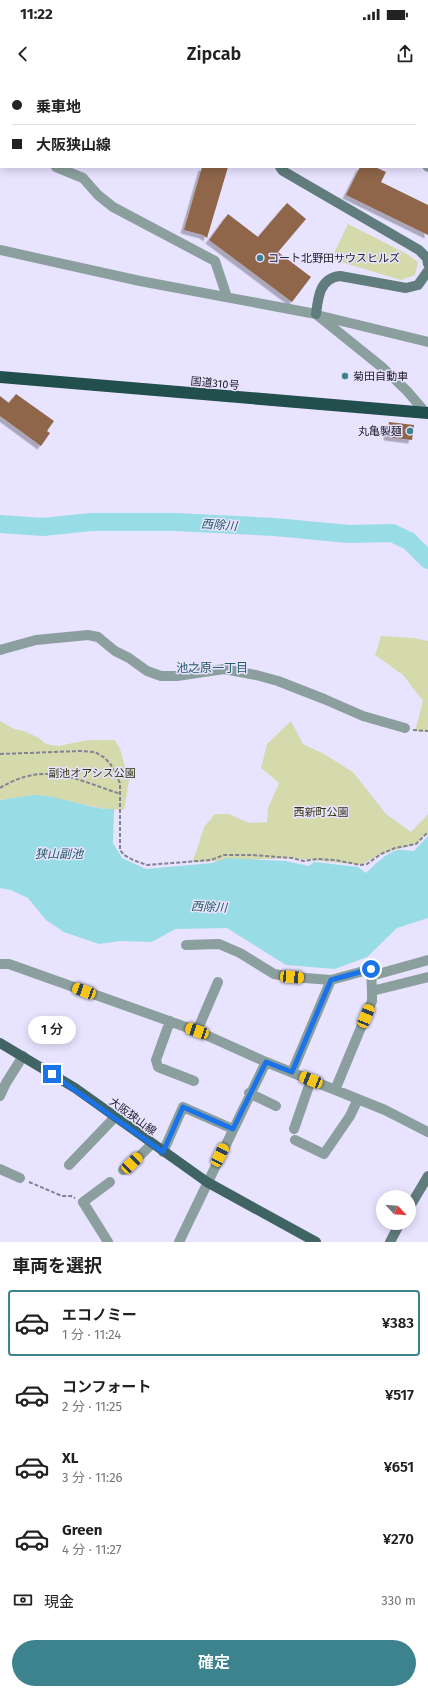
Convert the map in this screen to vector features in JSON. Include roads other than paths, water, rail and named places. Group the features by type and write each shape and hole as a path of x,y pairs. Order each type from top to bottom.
{"highway":[{"name":"国道310号","path":"0,377 427,414"}],"main road":[{"name":"大阪狭山線","path":"0,1043 75,1088 207,1182 316,1242"}],"street":[{"path":"58,168 83,178 98,195 113,207 215,261 227,297"},
{"path":"281,168 283,171 419,250 427,258 428,264"},
{"path":"0,250 140,281 316,314 428,342"},
{"path":"316,314 318,295 324,284 332,277 340,276 406,288 418,285 428,271"},
{"path":"316,314 383,368 407,390 427,414"},
{"path":"0,650 36,640 88,635 98,637 116,652 129,658 148,672 161,676 176,676 224,669 256,675 285,684 363,716 405,728"},
{"path":"186,945 219,944 240,953 274,974 292,977 331,980 371,969 372,1001 335,1090"},
{"path":"371,976 428,960"},
{"path":"0,964 9,964 197,1031 266,1062 385,1110 428,1132"},
{"path":"372,991 428,978"},
{"path":"292,1072 331,980"},
{"path":"197,1031 218,982"},
{"path":"170,1021 156,1060 158,1067 194,1081"},
{"path":"0,1096 3,1081 23,1056"},
{"path":"180,1242 249,1094 266,1062"},
{"path":"294,1129 311,1080"},
{"path":"249,1094 276,1106"},
{"path":"295,1140 305,1149 324,1154 350,1116 358,1099"},
{"path":"163,1152 183,1107 233,1129"},
{"path":"69,1165 114,1117"},
{"path":"123,1170 126,1169 152,1144"},
{"path":"0,1169 20,1178"},
{"path":"416,1196 428,1176"},
{"path":"108,1242 83,1202 110,1182"},
{"path":"390,1242 396,1230"}],"water":[{"name":"狭山副池","path":"34,795 54,797 104,809 114,809 113,843 122,858 146,869 212,863 227,858 285,861 309,866 314,862 358,867 366,873 380,860 393,852 400,850 414,851 428,836 428,918 397,928 367,957 335,969 286,965 227,928 175,929 152,942 120,941 99,944 64,932 46,920 28,898 11,890 0,888 0,800"}],"waterway":[{"name":"西除川","path":"0,524 43,527 91,522 176,522 274,527 349,534 392,533 409,541 428,560"}],"place":[{"name":"コート北野田サウスヒルズ","path":"260,258"},
{"name":"菊田自動車","path":"345,376"},
{"name":"丸亀製麺","path":"410,431"}],"district":[{"name":"池之原一丁目","path":"212,668"}],"park label":[{"name":"副池オアシス公園","path":"92,773"},
{"name":"西新町公園","path":"321,812"}]}
